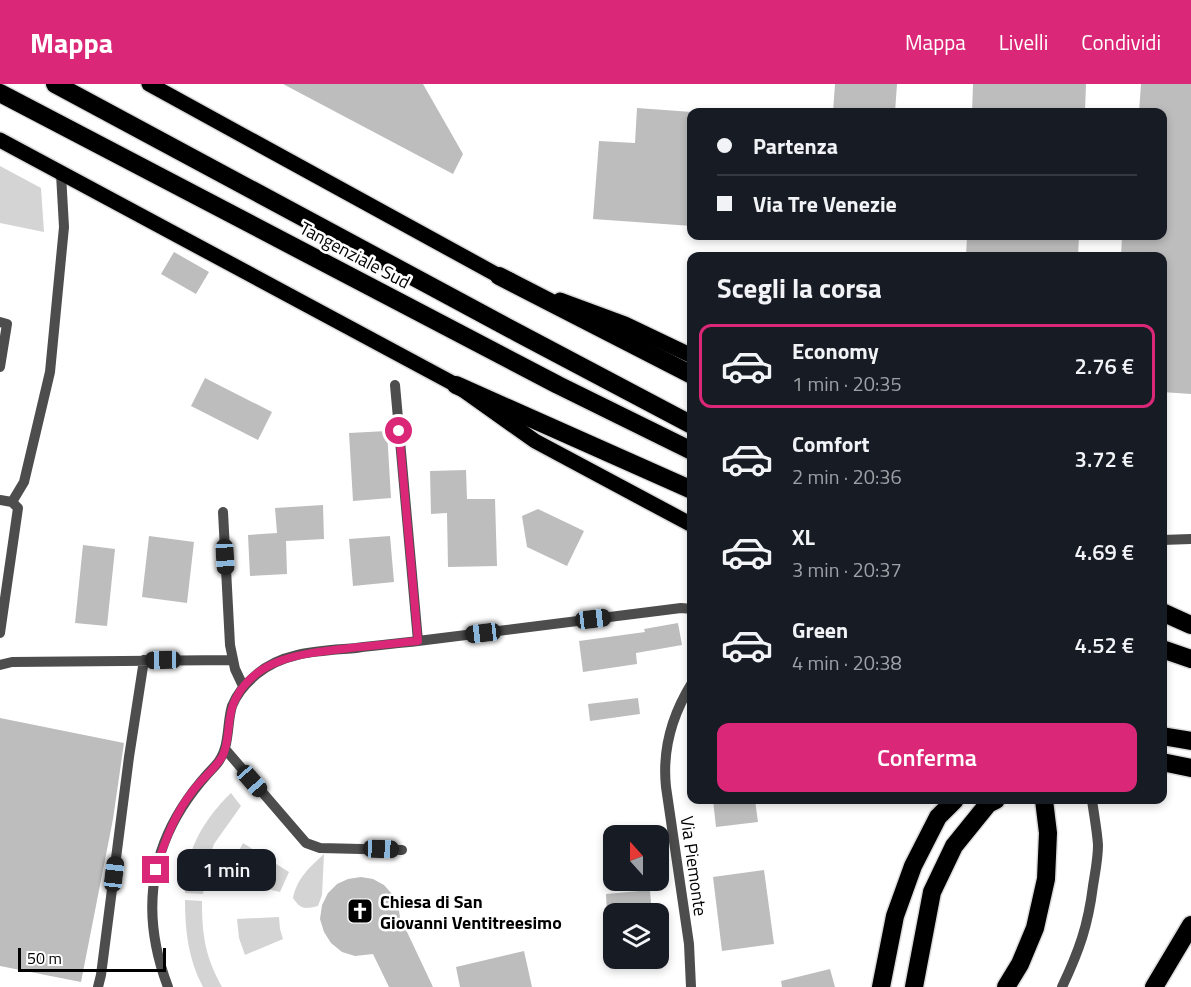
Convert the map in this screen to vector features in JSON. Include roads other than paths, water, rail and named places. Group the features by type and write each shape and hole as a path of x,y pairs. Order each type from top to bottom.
{"highway":[{"name":"Tangenziale Sud","path":"55,84 687,422"},
{"name":"Tangenziale Sud","path":"0,93 558,385 687,449"},
{"path":"499,276 687,372"},
{"path":"456,385 687,488"},
{"path":"1167,614 1191,625"},
{"path":"1167,623 1191,631"},
{"path":"1167,651 1191,659"},
{"path":"1167,737 1191,741"},
{"path":"1167,763 1191,768"},
{"path":"881,987 895,916 913,866 938,817 951,804"},
{"path":"914,987 932,892 954,846 990,804"},
{"path":"1006,987 1020,964 1035,928 1046,879 1048,833 1044,804"},
{"path":"1154,987 1191,925"}],"main road":[{"path":"149,84 499,276 626,324 687,354"},
{"path":"0,140 456,385 535,441 687,522"}],"street":[{"path":"12,502 24,482 50,372 64,227 61,174"},
{"path":"0,322 7,324 0,368"},
{"path":"394,385 418,641"},
{"path":"0,500 12,502 18,508 0,633"},
{"path":"223,512 230,645 232,660 243,686"},
{"path":"1167,540 1191,539"},
{"path":"168,987 154,938 152,906 156,870 176,818 192,792 218,762 225,749 228,724 235,700 243,686 259,672 272,663 320,651 687,609"},
{"path":"98,987 144,660"},
{"path":"0,665 12,662 232,660"},
{"name":"Via Piemonte","path":"687,692 671,727 665,765 666,788 689,944 691,987"},
{"path":"225,749 306,843 321,848 402,850"},
{"path":"1062,987 1081,944 1092,903 1098,845 1093,804"}],"place":[{"name":"Chiesa di San Giovanni Ventitreesimo","path":"360,911"}]}
